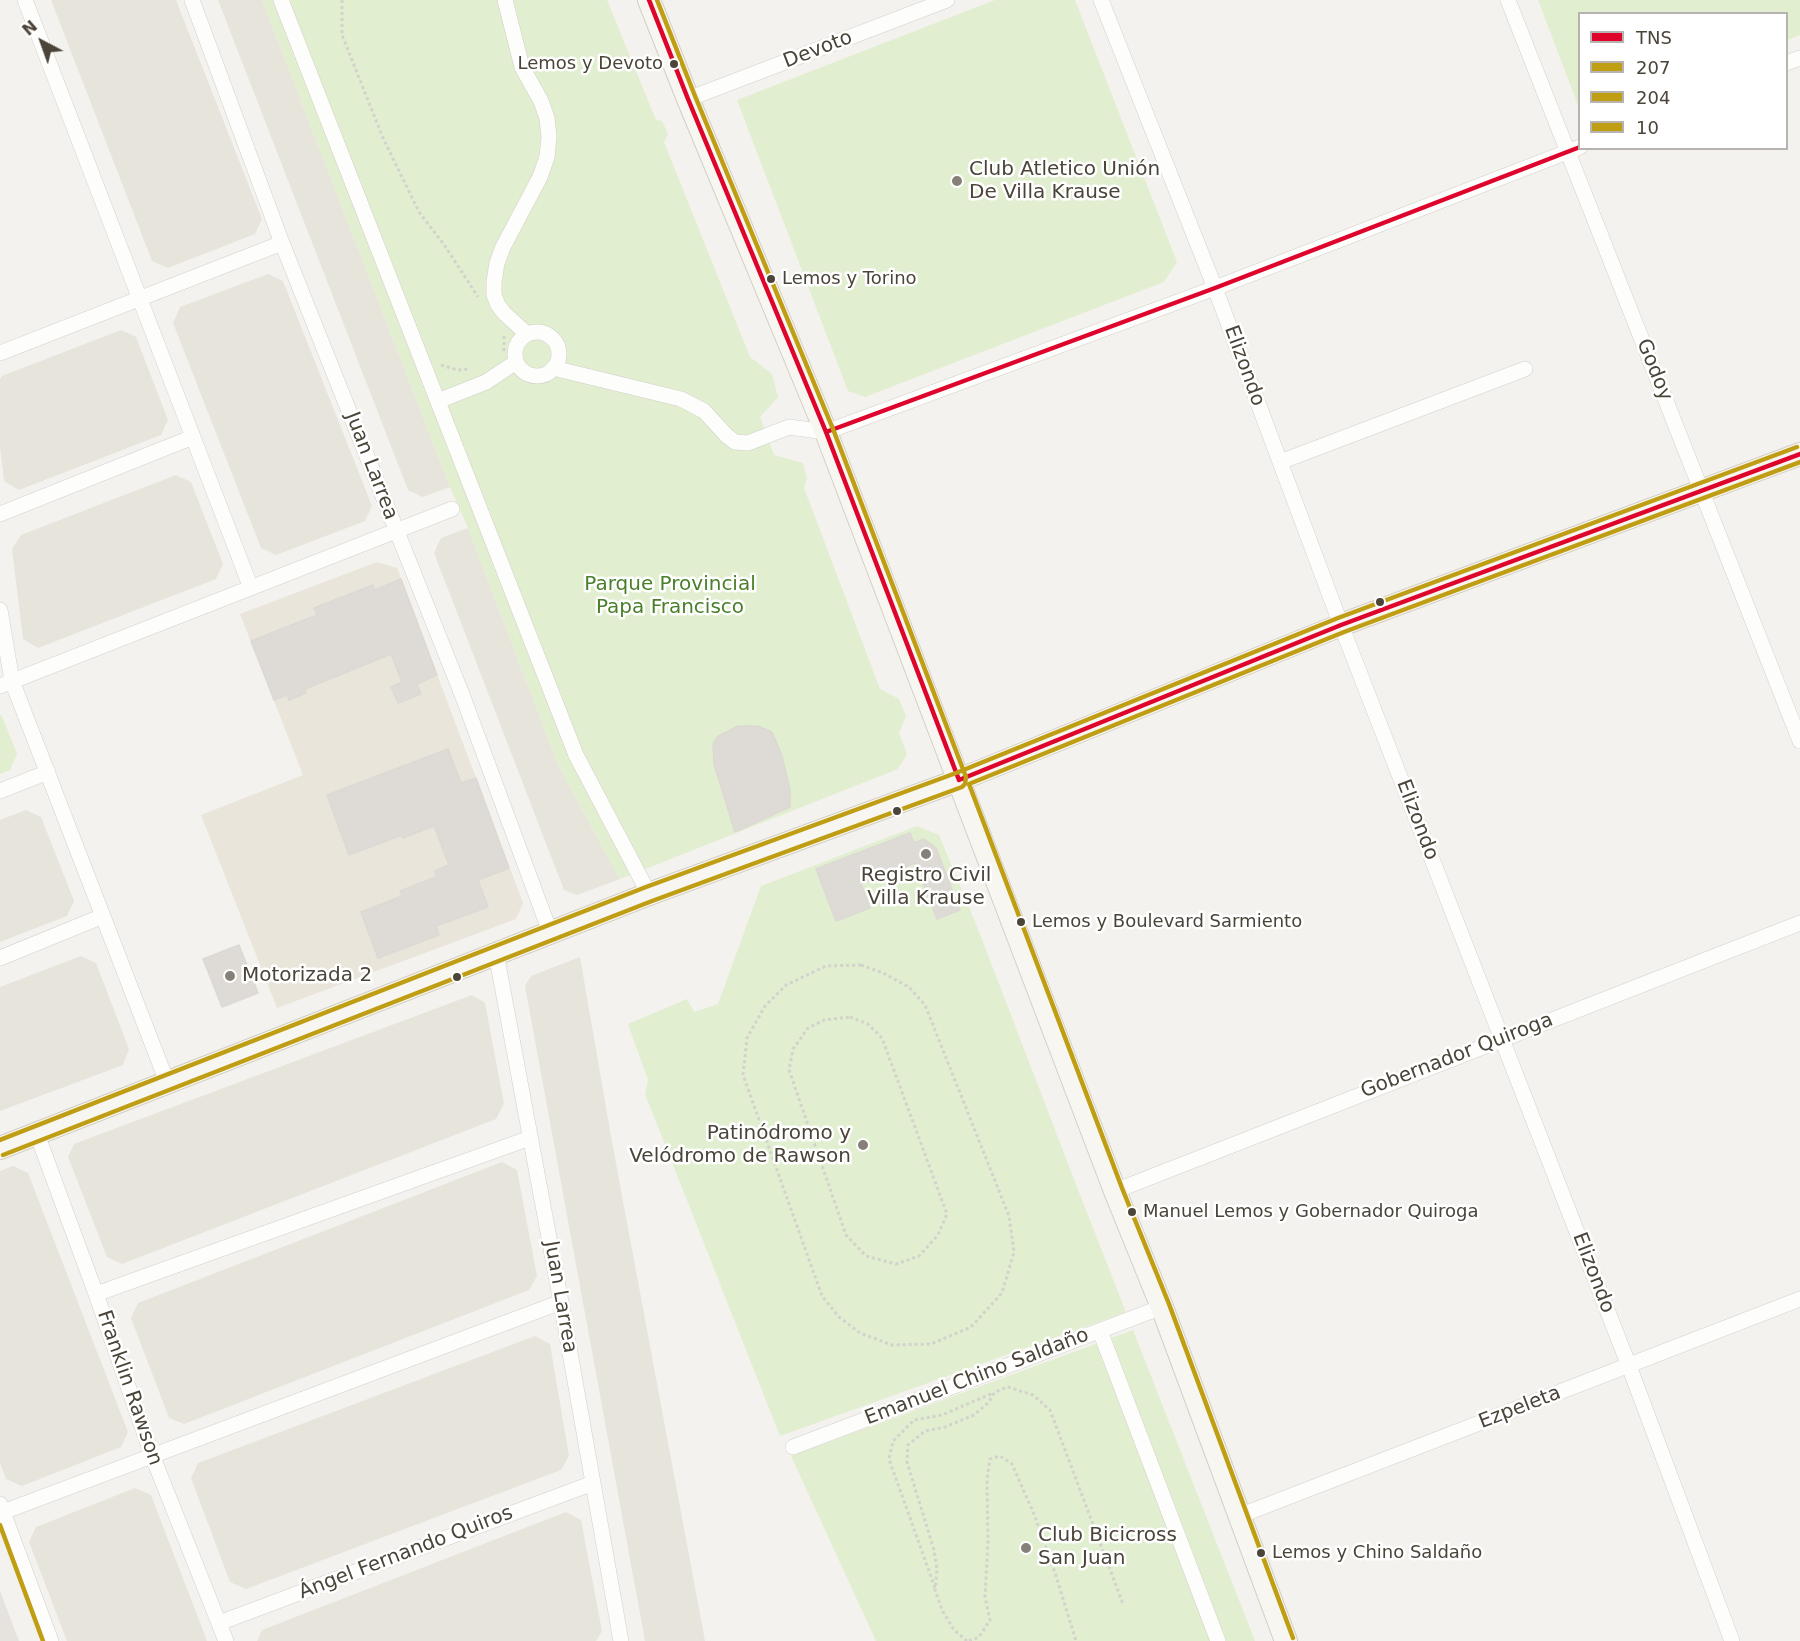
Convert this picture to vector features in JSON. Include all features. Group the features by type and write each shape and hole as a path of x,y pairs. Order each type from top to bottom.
{"street":[{"path":"25,0 251,588"},
{"name":"Juan Larrea","path":"192,0 282,243 463,697 550,933"},
{"path":"281,0 576,755 649,894"},
{"path":"505,0 522,67 541,101 547,118 549,137 547,157 540,177 503,248 497,263 494,282 494,295 498,305 527,334"},
{"path":"649,0 826,432 1115,1191 1162,1307 1286,1641"},
{"name":"Devoto","path":"688,99 947,0"},
{"name":"Elizondo","path":"1101,0 1215,288 1341,626 1629,1366 1732,1641"},
{"name":"Godoy","path":"1508,0 1573,149 1800,741"},
{"path":"553,368 681,399 704,411 735,442 748,443 789,427 826,432 1215,288 1573,149"},
{"path":"0,353 282,243"},
{"path":"542,333 554,341 558,347 559,355 553,368 540,376 525,373 516,362 515,349 527,334 542,333"},
{"path":"438,402 486,382 516,362"},
{"path":"1280,462 1525,369"},
{"path":"0,514 193,437"},
{"path":"0,1148 649,894 959,780 1341,626 1800,454"},
{"path":"6,683 452,509"},
{"path":"0,610 6,683 48,772 167,1082"},
{"path":"0,791 48,772"},
{"path":"0,958 103,916"},
{"name":"Gobernador Quiroga","path":"1115,1191 1800,923"},
{"name":"Juan Larrea","path":"496,953 621,1641"},
{"name":"Franklin Rawson","path":"37,1134 152,1455 226,1641"},
{"path":"96,1294 530,1138"},
{"name":"Ezpeleta","path":"1239,1516 1800,1299"},
{"path":"51,1641 2,1508 152,1455 561,1302"},
{"name":"Emanuel Chino Saldaño","path":"793,1447 1162,1307"},
{"path":"1100,1331 1218,1641"},
{"name":"Ángel Fernando Quiros","path":"219,1623 593,1483"}],"path":[{"path":"342,0 342,35 383,138 419,212 483,305"},
{"path":"496,357 504,352 504,332"},
{"path":"438,364 458,370 472,369"},
{"path":"861,965 883,973 909,987 925,1005 1009,1216 1014,1252 1002,1293 971,1327 931,1344 892,1345 860,1333 839,1317 822,1296 743,1075 747,1038 765,1006 786,985 826,966 861,965"},
{"path":"850,1017 868,1024 882,1038 947,1214 938,1235 919,1256 896,1264 866,1256 846,1235 789,1070 793,1049 808,1028 824,1020 850,1017"},
{"path":"1076,1641 1034,1514 1012,1464 1000,1456 990,1459 987,1479 988,1542 985,1596 990,1620 979,1637 968,1641 954,1630 942,1610 889,1459 893,1441 914,1420 942,1415 1008,1387 1033,1395 1050,1410 1123,1604"},
{"path":"935,1590 937,1570 934,1550 907,1462 908,1445 925,1431 945,1427 974,1415 988,1403 996,1392"}],"shaded area":[{"path":"51,0 176,0 262,219 255,234 168,268 152,261"},
{"path":"218,0 262,0 450,487 423,497 408,490"},
{"path":"268,274 283,281 372,506 365,521 276,555 261,548 173,323 180,307"},
{"path":"121,330 136,337 168,420 161,435 19,490 4,481 0,447 0,379 2,376"},
{"path":"176,475 191,482 223,564 216,579 38,648 23,639 12,549 21,535"},
{"path":"468,528 558,765 620,879 577,895 564,890 434,553 441,538"},
{"path":"377,562 397,568 523,903 516,919 277,1008 201,815 303,775 240,614"},
{"path":"26,810 41,817 74,901 67,916 0,942 0,820"},
{"path":"81,956 96,963 129,1049 123,1065 0,1111 0,987"},
{"path":"580,957 705,1641 645,1641 525,986 531,976"},
{"path":"472,995 485,1003 504,1104 496,1119 122,1264 107,1257 68,1157 74,1144"},
{"path":"502,1162 517,1170 537,1276 529,1290 184,1424 169,1418 131,1318 138,1303"},
{"path":"13,1166 28,1173 128,1432 121,1447 22,1486 6,1479 0,1463 0,1171"},
{"path":"535,1336 550,1344 569,1456 561,1470 246,1589 230,1582 191,1478 198,1463"},
{"path":"135,1488 151,1495 207,1641 67,1641 29,1542 36,1527"},
{"path":"566,1512 581,1520 602,1631 596,1641 257,1641 262,1630"},
{"path":"0,1591 19,1641 0,1641"}],"green space":[{"name":"Parque Provincial Papa Francisco","path":"262,0 607,0 656,120 662,121 668,134 664,142 750,357 772,374 778,397 760,417 774,455 803,463 807,478 804,488 880,689 899,699 906,716 899,733 907,754 898,769 620,879 558,765"},
{"name":"Club Atletico Unión De Villa Krause","path":"995,0 1075,0 1177,262 1164,282 865,397 848,391 737,100"},
{"path":"1538,0 1800,0 1800,35 1788,40 1788,12 1578,12 1578,105"},
{"path":"0,715 17,754 10,770 0,774"},
{"name":"Patinódromo y Velódromo de Rawson","path":"917,826 939,835 978,929 1126,1312 780,1436 645,1094 648,1080 628,1024 687,999 694,1012 718,1004 761,886"},
{"name":"Club Bicicross San Juan","path":"1133,1330 1255,1641 876,1641 791,1456"}],"building":[{"path":"401,579 437,675 417,684 421,694 398,703 391,687 402,682 391,654 305,689 306,693 289,700 287,695 274,700 251,641 317,615 314,608 373,585 375,590"},
{"path":"738,726 758,726 772,732 782,756 790,790 790,807 735,832 714,764 713,744 717,737"},
{"path":"448,749 461,783 476,778 509,868 478,880 488,907 436,926 439,935 378,958 361,912 402,896 400,891 436,877 435,871 449,865 434,826 403,838 402,835 349,855 327,795"},
{"path":"910,833 914,843 924,839 936,848 960,910 937,919 915,863 861,884 870,908 836,921 816,869"},
{"name":"Motorizada 2","path":"239,945 258,993 222,1007 203,959"}],"transit line":[{"name":"TNS","path":"649,0 826,432 959,780 1341,625 1800,454"},
{"name":"207","path":"3,1155 652,901 965,784 966,777 833,429 657,0"},
{"name":"TNS","path":"826,432 1215,288 1578,148"},
{"name":"204","path":"0,1140 646,887 956,773 1338,618 1797,447"},
{"name":"10","path":"1293,1638 1169,1304 1122,1188 969,784 1344,632 1800,462"},
{"name":"207","path":"0,1525 43,1641"}],"place":[{"name":"Lemos y Devoto","path":"674,64"},
{"name":"Club Atletico Unión De Villa Krause","path":"957,181"},
{"name":"Lemos y Torino","path":"771,279"},
{"name":"Registro Civil Villa Krause","path":"926,854"},
{"name":"Lemos y Boulevard Sarmiento","path":"1021,922"},
{"name":"Motorizada 2","path":"230,976"},
{"name":"Patinódromo y Velódromo de Rawson","path":"863,1145"},
{"name":"Manuel Lemos y Gobernador Quiroga","path":"1132,1212"},
{"name":"Club Bicicross San Juan","path":"1026,1548"},
{"name":"Lemos y Chino Saldaño","path":"1261,1553"}]}
